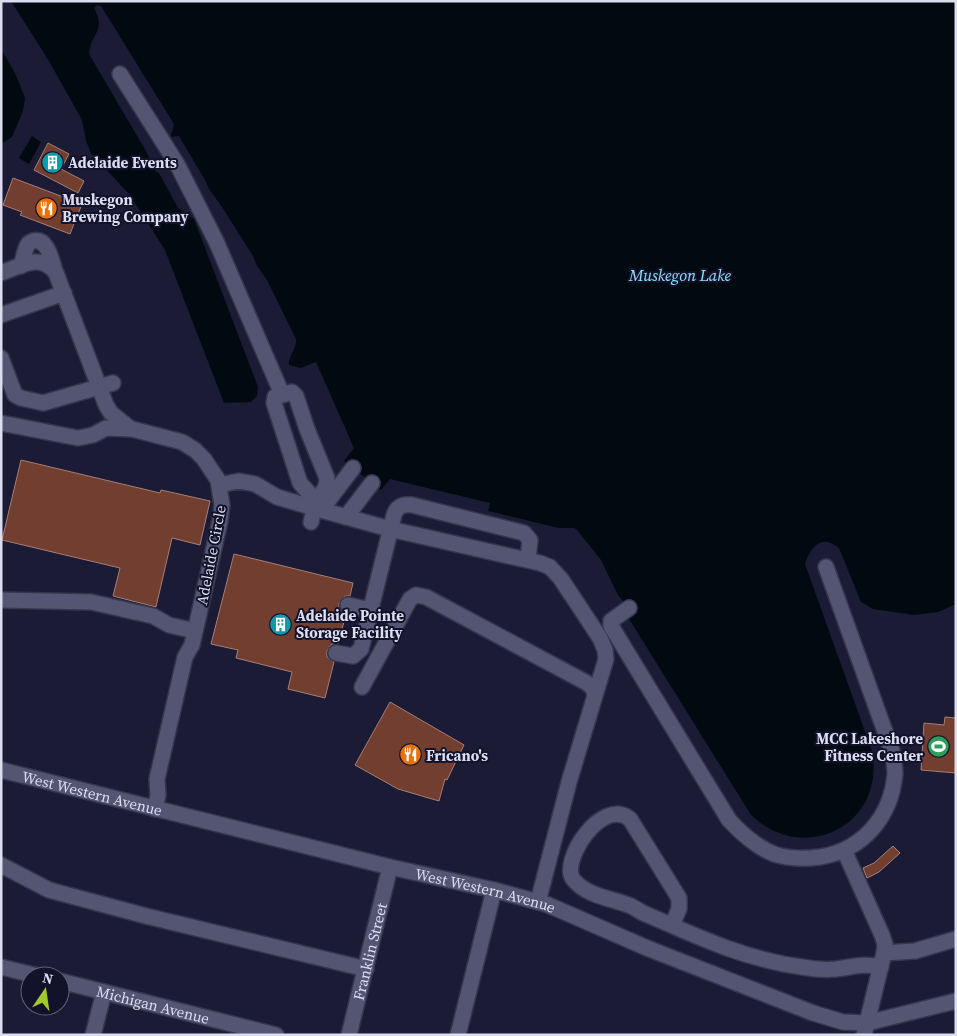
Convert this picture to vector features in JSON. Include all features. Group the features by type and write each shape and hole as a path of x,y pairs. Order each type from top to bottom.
{"street":[{"path":"120,74 177,164 216,241 282,394"},
{"name":"Adelaide Circle","path":"21,266 28,245 37,240 42,242 46,247 106,405 111,413 132,429"},
{"path":"1,273 34,262 42,262 48,264 56,273"},
{"path":"1,315 64,293"},
{"path":"2,363 15,395 41,403 113,383"},
{"path":"292,392 296,396 307,429 326,472 326,487 316,510 300,483 282,428 274,399 282,394 292,392"},
{"path":"98,432 106,419 106,405"},
{"name":"Adelaide Circle","path":"1,423 73,438 87,437 110,427 132,429 175,439 189,446 210,466 220,485 222,514 193,638 185,657 157,779 157,802"},
{"path":"316,510 353,468"},
{"path":"220,485 239,481 255,484 277,497 316,510 390,529 528,560 546,565 555,572 600,638 605,650 606,660 569,782 538,902"},
{"path":"346,517 372,483"},
{"path":"336,653 350,656 359,652 390,529 396,510 404,505 524,534 530,540 528,560"},
{"path":"629,608 611,621 611,626 729,820 748,840 774,854 790,858 827,856 844,850 864,839 884,812 892,792 895,772 892,751 826,567"},
{"path":"362,687 410,599 416,595 426,597 587,683 593,688 595,695"},
{"path":"1,600 91,602 153,616 193,638"},
{"path":"348,605 371,610"},
{"name":"West Western Avenue","path":"1,770 157,802 390,867 494,890 538,902 813,1014 866,1029 956,1000"},
{"path":"672,925 679,909 679,898 630,818 625,815 614,814 605,817 590,827 584,834 571,864 570,871 573,879 586,890 631,906 646,914 731,950 770,962 825,969 866,964 956,939"},
{"path":"844,850 885,944 883,960 866,1029"},
{"path":"1,864 49,890 146,916 366,969"},
{"name":"Franklin Street","path":"349,1035 390,867"},
{"path":"458,1035 494,890"},
{"path":"1,967 20,972"},
{"name":"Michigan Avenue","path":"70,984 276,1035"},
{"path":"93,1035 104,992"}],"water":[{"name":"Muskegon Lake","path":"11,1 956,1 956,604 938,612 914,615 873,609 861,602 839,548 827,542 822,542 813,548 805,564 872,751 873,777 867,799 854,817 837,830 817,837 795,837 772,830 751,815 626,614 631,611 618,595 601,560 577,530 574,528 559,528 488,511 490,503 390,479 381,490 344,461 354,448 316,362 301,368 289,365 296,339 267,280 209,189 179,136 172,137 174,124 101,6 97,5 94,8 99,22 89,54 178,208 194,219 258,387 257,396 251,402 224,403 165,250 129,194 91,153 86,141 82,120 49,61"},
{"path":"1,49 15,73 25,98 23,111 12,137 1,144"},
{"path":"32,136 41,142 29,164 19,158"}],"building":[{"name":"Adelaide Events","path":"48,143 69,154 61,169 84,181 78,193 34,170"},
{"name":"Muskegon Brewing Company","path":"13,178 82,204 70,234 20,215 22,212 3,205"},
{"path":"21,460 160,493 161,490 210,501 200,545 172,538 156,607 113,596 120,568 2,540"},
{"name":"Adelaide Pointe Storage Facility","path":"234,554 353,583 350,596 345,596 339,603 339,608 346,614 338,644 332,644 327,651 327,657 334,662 325,698 288,689 292,672 236,658 238,650 211,644"},
{"name":"Fricano's","path":"390,702 464,745 447,780 445,779 439,801 398,789 355,765"},
{"name":"MCC Lakeshore Fitness Center","path":"945,717 956,718 956,773 921,770 924,723 944,725"},
{"path":"893,846 900,853 879,872 867,878 863,868 874,863"}],"place":[{"name":"Adelaide Events","path":"52,162"},
{"name":"Muskegon Brewing Company","path":"46,208"},
{"name":"Adelaide Pointe Storage Facility","path":"280,624"},
{"name":"MCC Lakeshore Fitness Center","path":"939,747"},
{"name":"Fricano's","path":"410,755"}]}
